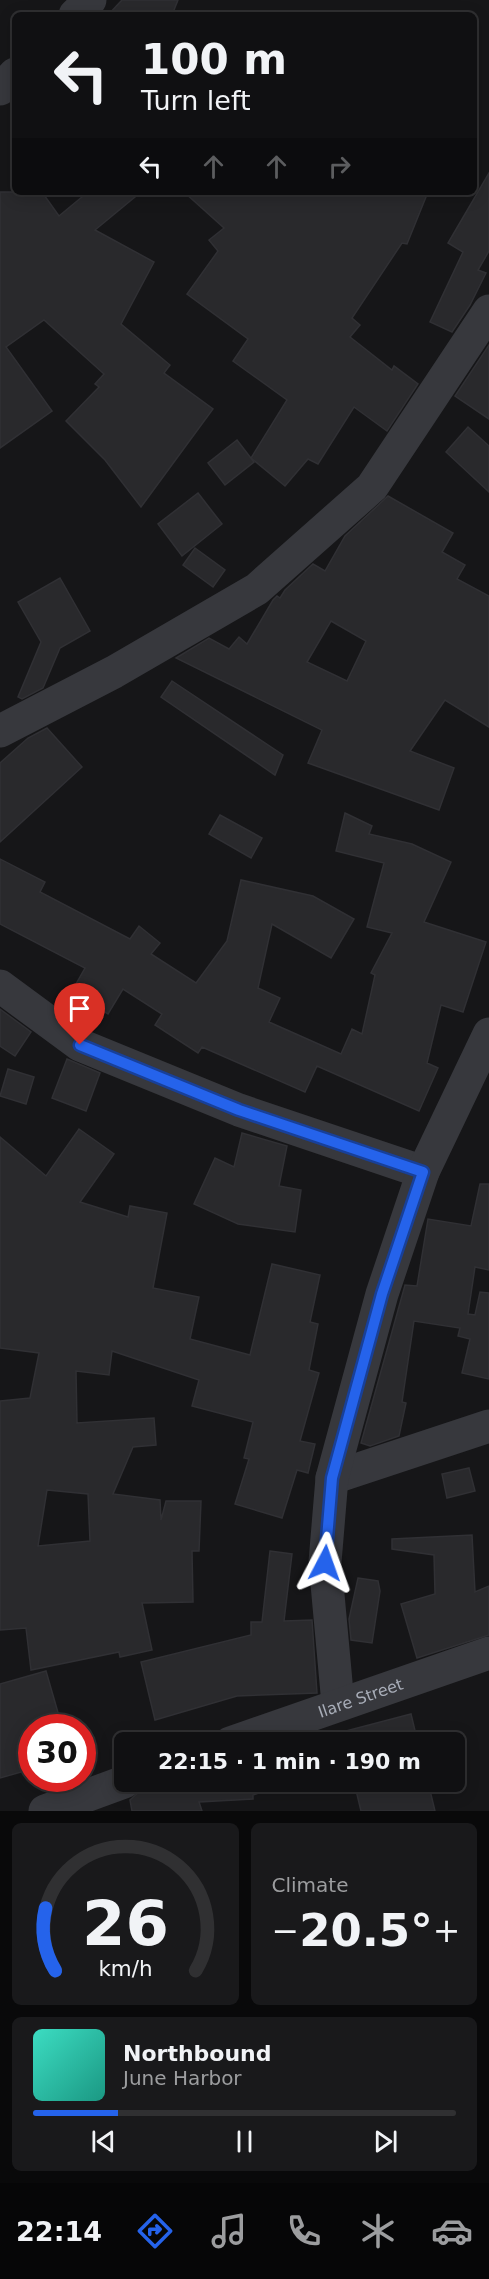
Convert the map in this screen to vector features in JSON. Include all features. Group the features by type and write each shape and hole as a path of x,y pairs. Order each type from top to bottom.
{"street":[{"path":"78,12 90,0"},
{"path":"0,89 12,77"},
{"path":"0,731 114,672 257,589 372,487 489,311"},
{"path":"0,986 80,1045 239,1110 423,1172"},
{"path":"338,1704 325,1563 332,1478 382,1294 423,1172 489,1034"},
{"path":"332,1478 489,1426"},
{"name":"Ilare Street","path":"260,1732 489,1653"},
{"path":"45,1811 114,1786"}],"building":[{"path":"122,0 178,0 173,12 111,12"},
{"path":"489,173 489,251 478,270 486,273 470,305 452,332 430,322 463,252 448,243"},
{"path":"0,192 12,192 12,195 44,195 59,216 84,195 137,195 95,230 154,262 121,324 170,365 164,373 213,409 141,507 105,460 66,421 99,387 95,384 104,374 44,320 6,347 52,411 0,448"},
{"path":"187,195 427,195 407,244 402,243 352,318 360,325 350,337 392,370 394,366 418,384 387,431 354,407 318,464 308,459 285,486 251,458 287,400 233,361 248,339 187,294 218,251 209,240 224,228"},
{"path":"489,345 489,419 455,396"},
{"path":"468,427 489,446 489,492 446,452"},
{"path":"237,440 254,462 225,485 208,463"},
{"path":"198,493 222,524 182,556 158,524"},
{"path":"388,496 453,533 442,552 465,565 457,579 489,596 489,727 445,700 410,751 454,768 439,810 308,763 322,730 176,658 209,638 229,649 239,637 247,644 273,600 277,596 280,598 285,590 313,564 325,571 345,536","holes":["331,621 366,641 347,681 307,662"]},
{"path":"195,548 225,570 213,587 183,565"},
{"path":"60,578 90,631 60,648 43,688 22,699 18,697 41,642 18,602"},
{"path":"172,681 283,755 275,775 161,697"},
{"path":"47,728 82,767 0,842 0,763 28,738"},
{"path":"345,813 372,826 369,834 412,844 451,862 424,922 486,942 463,1012 441,1005 427,1063 438,1068 419,1111 317,1066 305,1092 202,1047 198,1053 155,1025 162,1014 123,989 108,1014 72,991 85,968 0,924 0,859 45,882 40,892 130,939 139,926 160,943 151,954 196,983 227,941 241,880 313,896 354,919 331,958 272,924 258,988 280,998 269,1022 341,1054 352,1029 362,1034 375,975 371,973 392,933 367,927 384,863 336,851"},
{"path":"220,815 262,838 251,858 209,834"},
{"path":"0,1009 31,1032 15,1056 0,1046"},
{"path":"67,1059 100,1073 86,1111 52,1098"},
{"path":"8,1069 34,1077 26,1104 0,1096"},
{"path":"79,1129 114,1154 80,1202 128,1217 130,1206 167,1213 153,1288 199,1297 190,1339 250,1355 272,1264 320,1275 310,1322 318,1324 309,1370 319,1373 300,1441 315,1444 308,1473 297,1470 282,1518 235,1504 249,1459 244,1458 253,1422 192,1406 199,1380 112,1351 109,1375 76,1371 77,1423 154,1418 156,1445 133,1447 113,1494 160,1500 161,1520 166,1501 201,1501 199,1551 192,1551 193,1602 142,1603 152,1650 120,1657 119,1652 31,1670 26,1628 0,1630 0,1401 30,1398 39,1353 0,1348 0,1137 46,1176","holes":["47,1490 88,1494 90,1541 38,1546"]},
{"path":"242,1133 287,1146 279,1186 301,1190 295,1232 238,1224 194,1204 215,1158 234,1167"},
{"path":"480,1184 489,1184 489,1270 475,1267 468,1314 475,1315 480,1292 489,1293 489,1379 462,1373 470,1339 458,1336 460,1328 414,1321 402,1402 406,1403 399,1436 370,1446 361,1443 405,1285 417,1286 428,1219 471,1226"},
{"path":"469,1468 475,1491 447,1498 442,1474"},
{"path":"472,1535 475,1592 489,1586 489,1635 417,1658 401,1604 435,1594 434,1555 392,1549 392,1539"},
{"path":"270,1551 292,1554 284,1621 312,1620 317,1693 237,1696 155,1720 141,1662 251,1635 251,1622 262,1622"},
{"path":"358,1578 378,1581 380,1591 372,1643 351,1640 349,1619"},
{"path":"46,1671 58,1714 18,1714 18,1773 0,1778 0,1684"},
{"path":"411,1714 415,1732 342,1732"},
{"path":"139,1792 261,1792 253,1795 253,1799 199,1802 202,1811 132,1811 130,1800"},
{"path":"356,1792 430,1792 435,1811 361,1811"}],"route":[{"path":"80,1045 239,1110 423,1172 382,1294 332,1478 325,1563"}]}
